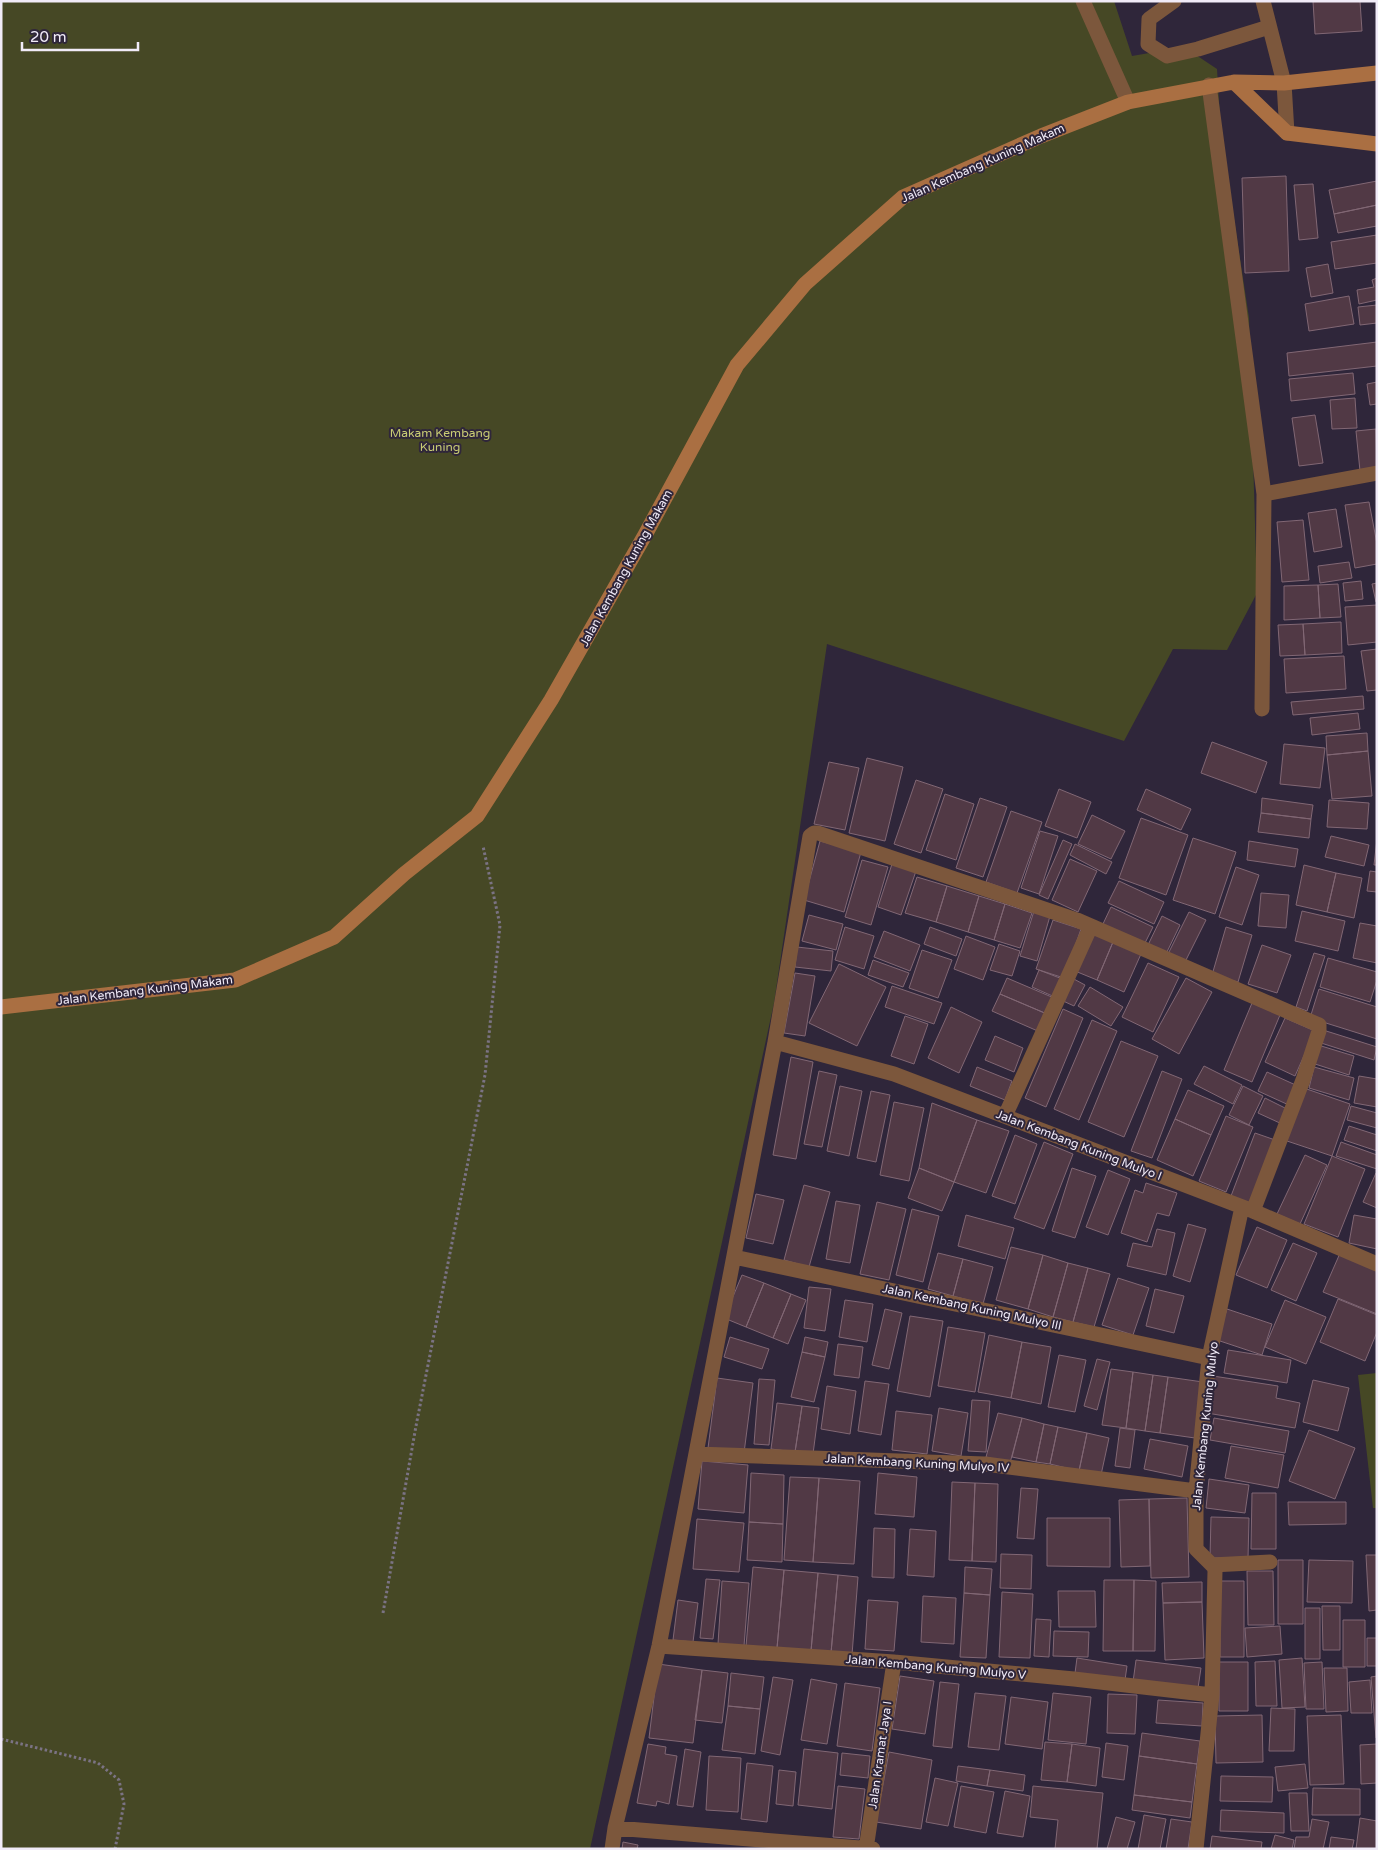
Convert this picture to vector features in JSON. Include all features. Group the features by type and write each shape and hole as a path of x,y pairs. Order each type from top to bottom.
{"street":[{"path":"1083,1 1128,102"},
{"path":"1174,1 1149,19 1148,44 1167,56 1198,49 1269,27"},
{"path":"1263,1 1284,84 1287,132"},
{"name":"Jalan Kembang Kuning Makam","path":"1,1007 235,980 334,937 404,874 477,816 566,674 645,535 736,365 805,284 903,197 1041,136 1128,102 1209,85 1234,82 1284,84 1377,73"},
{"path":"1234,82 1287,132 1377,144"},
{"path":"1209,85 1264,494 1262,709"},
{"path":"1264,494 1377,473"},
{"path":"612,1849 615,1828 659,1646 775,1042 809,839 814,833 1091,926 1005,1116"},
{"name":"Jalan Kembang Kuning Mulyo","path":"1091,926 1319,1025 1320,1028 1303,1080 1247,1209 1209,1358 1196,1491 1196,1549 1212,1565"},
{"name":"Jalan Kembang Kuning Mulyo I","path":"775,1042 894,1074 1247,1209 1377,1264"},
{"name":"Jalan Kembang Kuning Mulyo III","path":"734,1257 1209,1358"},
{"name":"Jalan Kembang Kuning Mulyo IV","path":"696,1454 985,1464 1196,1491"},
{"path":"1196,1849 1212,1695 1215,1571 1212,1565 1270,1562"},
{"name":"Jalan Kembang Kuning Mulyo V","path":"659,1646 894,1662 1074,1679 1212,1695"},
{"name":"Jalan Kramat Jaya I","path":"866,1848 894,1662"},
{"path":"615,1828 873,1849"}],"path":[{"path":"384,1613 416,1426 485,1074 500,926 477,816"},
{"path":"1,1739 98,1763 119,1780 124,1804 115,1849"}],"green space":[{"name":"Makam Kembang Kuning","path":"1,1 1114,1 1132,56 1184,47 1217,69 1221,133 1249,318 1257,593 1227,650 1173,649 1124,741 827,644 774,1003 590,1849 1,1849"},
{"path":"1377,1373 1377,1508 1373,1508 1358,1375"}],"building":[{"path":"1313,1 1360,1 1362,31 1315,34"},
{"path":"1286,176 1289,271 1245,273 1242,178"},
{"path":"1377,181 1377,205 1334,214 1329,190"},
{"path":"1313,184 1318,238 1299,240 1294,185"},
{"path":"1377,205 1377,226 1338,233 1334,214"},
{"path":"1377,235 1377,263 1335,269 1331,242"},
{"path":"1328,264 1333,293 1311,297 1306,268"},
{"path":"1377,278 1377,300 1359,304 1357,290 1374,287 1372,280"},
{"path":"1349,296 1354,324 1309,331 1305,304"},
{"path":"1377,305 1377,323 1360,325 1358,307"},
{"path":"1377,342 1377,366 1289,376 1287,353"},
{"path":"1353,373 1355,394 1291,401 1289,379"},
{"path":"1377,382 1377,404 1370,405 1367,384"},
{"path":"1355,398 1357,428 1332,429 1330,400"},
{"path":"1315,415 1323,463 1299,466 1292,418"},
{"path":"1376,429 1377,470 1360,471 1356,431"},
{"path":"1369,502 1377,544 1377,564 1355,568 1345,505"},
{"path":"1336,509 1342,547 1314,552 1308,513"},
{"path":"1303,520 1309,580 1282,582 1277,522"},
{"path":"1349,562 1352,578 1320,583 1318,566"},
{"path":"1361,581 1363,599 1345,601 1343,583"},
{"path":"1377,583 1377,602 1376,602 1372,584"},
{"path":"1338,584 1341,617 1320,618 1318,585"},
{"path":"1318,585 1320,618 1284,620 1284,586"},
{"path":"1377,605 1377,642 1348,645 1345,607"},
{"path":"1341,622 1342,653 1305,655 1303,624"},
{"path":"1303,624 1305,655 1280,656 1278,625"},
{"path":"1377,649 1377,690 1367,691 1361,651"},
{"path":"1344,656 1346,689 1286,693 1284,659"},
{"path":"1363,696 1364,709 1293,715 1291,702"},
{"path":"1358,713 1360,729 1312,735 1310,718"},
{"path":"1367,733 1368,751 1327,755 1326,736"},
{"path":"1212,742 1267,762 1256,793 1201,773"},
{"path":"1284,744 1325,748 1320,788 1280,784"},
{"path":"1368,751 1372,796 1332,799 1327,755"},
{"path":"867,758 903,767 885,841 849,833"},
{"path":"829,762 859,768 845,830 814,824"},
{"path":"916,780 943,789 921,853 894,844"},
{"path":"1059,789 1091,802 1077,838 1045,826"},
{"path":"1146,789 1191,809 1181,830 1137,810"},
{"path":"945,794 974,804 956,860 926,850"},
{"path":"980,798 1007,807 983,877 956,868"},
{"path":"1262,798 1313,805 1311,819 1261,813"},
{"path":"1329,800 1369,803 1367,829 1327,827"},
{"path":"1011,811 1042,822 1017,893 986,882"},
{"path":"1261,813 1311,819 1309,838 1258,832"},
{"path":"1092,815 1125,831 1111,859 1078,844"},
{"path":"1141,818 1188,835 1166,895 1119,878"},
{"path":"1040,831 1058,836 1039,894 1021,888"},
{"path":"1331,836 1369,845 1364,866 1325,857"},
{"path":"1193,838 1236,852 1215,914 1173,900"},
{"path":"1377,839 1377,865 1374,865"},
{"path":"1063,840 1072,844 1048,899 1039,895"},
{"path":"820,841 861,852 844,912 804,900"},
{"path":"1249,841 1298,849 1295,867 1247,860"},
{"path":"1075,844 1112,862 1106,874 1070,855"},
{"path":"1070,859 1097,871 1078,912 1052,900"},
{"path":"862,860 888,867 871,925 845,917"},
{"path":"892,864 916,871 901,915 878,907"},
{"path":"1304,865 1336,873 1327,912 1296,905"},
{"path":"1236,867 1259,875 1242,925 1219,917"},
{"path":"1370,871 1377,872 1377,892 1367,891"},
{"path":"1336,873 1362,878 1354,918 1327,912"},
{"path":"917,877 947,886 936,922 905,913"},
{"path":"1119,881 1164,902 1154,924 1108,903"},
{"path":"947,886 979,896 968,932 936,922"},
{"path":"1261,893 1289,895 1286,928 1258,926"},
{"path":"979,896 1005,904 994,940 968,932"},
{"path":"1005,904 1032,913 1020,948 994,940"},
{"path":"1111,907 1153,927 1144,945 1102,926"},
{"path":"1034,911 1050,916 1037,961 1020,956"},
{"path":"1302,911 1345,921 1338,951 1295,941"},
{"path":"1189,912 1206,920 1184,964 1167,956"},
{"path":"809,915 843,924 836,950 802,941"},
{"path":"1162,916 1180,925 1165,956 1147,947"},
{"path":"1053,920 1081,929 1064,978 1036,969"},
{"path":"1360,923 1377,926 1377,963 1353,958"},
{"path":"845,927 874,936 864,969 835,960"},
{"path":"930,927 962,939 956,956 924,944"},
{"path":"1226,927 1252,935 1238,982 1212,975"},
{"path":"884,931 920,945 910,971 874,957"},
{"path":"1092,933 1113,942 1097,980 1075,971"},
{"path":"966,936 995,947 983,980 954,969"},
{"path":"1113,942 1141,954 1124,992 1097,980"},
{"path":"999,944 1020,951 1012,976 990,970"},
{"path":"1262,945 1291,955 1277,993 1248,984"},
{"path":"797,947 833,951 831,971 795,967"},
{"path":"922,950 952,960 938,998 909,988"},
{"path":"1314,953 1325,956 1307,1011 1296,1007"},
{"path":"1328,958 1377,972 1377,980 1370,1002 1320,987"},
{"path":"873,960 909,973 903,987 868,975"},
{"path":"1148,963 1179,977 1153,1032 1122,1017"},
{"path":"839,964 886,987 857,1046 809,1023"},
{"path":"1039,970 1065,980 1057,998 1032,987"},
{"path":"795,973 815,976 805,1036 784,1033"},
{"path":"1007,978 1054,998 1047,1014 1000,994"},
{"path":"1072,978 1085,985 1074,1006 1061,1000"},
{"path":"1186,978 1212,992 1179,1054 1152,1039"},
{"path":"892,986 942,1003 934,1024 885,1007"},
{"path":"1090,987 1123,1007 1111,1026 1078,1006"},
{"path":"1319,989 1377,1007 1377,1039 1310,1018"},
{"path":"1000,994 1047,1014 1040,1032 992,1011"},
{"path":"1252,1003 1280,1015 1252,1082 1224,1070"},
{"path":"951,1007 982,1022 959,1073 928,1058"},
{"path":"1063,1009 1083,1018 1046,1107 1025,1098"},
{"path":"905,1016 928,1024 914,1064 891,1056"},
{"path":"1285,1018 1315,1031 1295,1076 1265,1062"},
{"path":"1092,1020 1117,1031 1079,1120 1054,1109"},
{"path":"1323,1030 1377,1047 1374,1060 1318,1042"},
{"path":"995,1036 1023,1048 1014,1072 985,1060"},
{"path":"1121,1041 1158,1056 1124,1137 1088,1122"},
{"path":"1318,1045 1354,1056 1349,1075 1312,1063"},
{"path":"791,1057 813,1062 796,1159 773,1155"},
{"path":"1204,1066 1242,1085 1233,1104 1194,1084"},
{"path":"977,1067 1012,1081 1005,1100 970,1086"},
{"path":"1314,1067 1354,1078 1349,1100 1309,1088"},
{"path":"819,1071 837,1075 822,1147 804,1144"},
{"path":"1162,1071 1182,1079 1152,1158 1131,1151"},
{"path":"1267,1072 1300,1087 1291,1106 1258,1091"},
{"path":"1359,1076 1377,1079 1377,1107 1354,1103"},
{"path":"840,1086 862,1091 849,1156 827,1151"},
{"path":"1243,1086 1263,1096 1249,1125 1229,1115"},
{"path":"1301,1087 1350,1104 1332,1156 1284,1140"},
{"path":"1188,1090 1224,1106 1211,1135 1175,1119"},
{"path":"871,1091 890,1095 876,1162 857,1158"},
{"path":"1265,1098 1289,1110 1282,1124 1258,1113"},
{"path":"894,1102 924,1108 909,1181 880,1175"},
{"path":"932,1103 977,1120 954,1182 919,1168"},
{"path":"1351,1106 1377,1113 1377,1128 1347,1120"},
{"path":"1226,1116 1253,1127 1226,1192 1199,1181"},
{"path":"1175,1119 1211,1135 1193,1176 1157,1160"},
{"path":"977,1120 1009,1131 986,1193 954,1182"},
{"path":"1349,1126 1377,1135 1377,1151 1344,1140"},
{"path":"1255,1133 1278,1141 1253,1205 1231,1196"},
{"path":"1015,1135 1037,1144 1015,1204 992,1196"},
{"path":"1044,1142 1073,1154 1044,1229 1014,1218"},
{"path":"1341,1142 1377,1155 1377,1169 1336,1156"},
{"path":"1305,1155 1327,1165 1300,1224 1277,1214"},
{"path":"1332,1156 1365,1169 1338,1237 1304,1224"},
{"path":"919,1168 954,1182 942,1211 908,1198"},
{"path":"1072,1168 1096,1176 1075,1238 1052,1231"},
{"path":"1108,1170 1130,1179 1108,1235 1086,1227"},
{"path":"1377,1173 1377,1208 1363,1202"},
{"path":"1146,1183 1177,1193 1169,1216 1157,1213 1147,1242 1121,1233 1135,1190 1143,1193"},
{"path":"804,1185 830,1192 809,1267 784,1260"},
{"path":"756,1194 784,1200 773,1244 746,1238"},
{"path":"836,1201 860,1205 850,1263 826,1259"},
{"path":"877,1202 906,1209 889,1280 860,1274"},
{"path":"912,1209 939,1216 923,1282 896,1275"},
{"path":"966,1215 1014,1228 1005,1259 958,1246"},
{"path":"1354,1215 1377,1219 1377,1249 1349,1243"},
{"path":"1188,1224 1206,1229 1190,1282 1173,1276"},
{"path":"1257,1227 1287,1240 1267,1288 1236,1275"},
{"path":"1157,1229 1175,1233 1166,1275 1127,1266 1133,1243 1152,1247"},
{"path":"1293,1243 1317,1253 1296,1301 1271,1290"},
{"path":"1011,1247 1043,1255 1028,1309 996,1300"},
{"path":"1341,1251 1377,1266 1377,1314 1323,1292"},
{"path":"938,1253 963,1259 953,1296 928,1289"},
{"path":"1043,1255 1068,1263 1053,1317 1028,1309"},
{"path":"963,1259 993,1267 983,1304 953,1296"},
{"path":"1068,1263 1088,1268 1073,1322 1053,1317"},
{"path":"1088,1268 1110,1274 1094,1327 1073,1322"},
{"path":"742,1275 764,1283 746,1327 724,1318"},
{"path":"1118,1278 1149,1288 1133,1335 1102,1325"},
{"path":"764,1283 791,1294 773,1338 746,1327"},
{"path":"809,1287 831,1289 825,1331 804,1328"},
{"path":"1155,1289 1184,1296 1174,1333 1146,1326"},
{"path":"791,1294 806,1300 788,1344 773,1338"},
{"path":"1338,1299 1377,1315 1377,1332 1365,1361 1320,1342"},
{"path":"845,1300 873,1304 867,1342 839,1337"},
{"path":"1285,1300 1326,1317 1306,1364 1265,1347"},
{"path":"885,1309 902,1313 889,1369 872,1365"},
{"path":"1227,1309 1272,1324 1262,1355 1217,1340"},
{"path":"910,1316 943,1321 930,1397 897,1391"},
{"path":"948,1327 985,1333 975,1392 938,1386"},
{"path":"989,1335 1022,1342 1011,1398 978,1392"},
{"path":"730,1337 769,1349 762,1369 724,1357"},
{"path":"805,1337 828,1342 825,1357 802,1352"},
{"path":"1022,1342 1051,1347 1041,1404 1011,1398"},
{"path":"838,1344 863,1347 859,1378 834,1375"},
{"path":"1228,1350 1291,1360 1287,1383 1224,1373"},
{"path":"802,1352 825,1357 814,1402 791,1397"},
{"path":"1059,1355 1086,1360 1075,1412 1048,1407"},
{"path":"1097,1359 1110,1362 1097,1410 1084,1406"},
{"path":"1111,1369 1133,1372 1126,1428 1102,1425"},
{"path":"1133,1372 1153,1375 1145,1431 1126,1428"},
{"path":"1153,1375 1168,1377 1160,1433 1145,1431"},
{"path":"1213,1376 1278,1386 1276,1398 1300,1403 1295,1428 1207,1413"},
{"path":"1168,1377 1203,1382 1195,1438 1160,1433"},
{"path":"717,1378 753,1383 744,1453 708,1448"},
{"path":"759,1379 775,1380 769,1445 754,1444"},
{"path":"1313,1380 1349,1388 1338,1431 1303,1422"},
{"path":"865,1381 889,1384 881,1435 858,1431"},
{"path":"827,1386 856,1391 850,1434 821,1429"},
{"path":"972,1400 990,1401 986,1452 968,1451"},
{"path":"777,1403 802,1406 795,1452 771,1449"},
{"path":"802,1406 819,1408 813,1454 795,1452"},
{"path":"939,1408 968,1413 961,1456 932,1451"},
{"path":"896,1411 932,1415 927,1454 892,1450"},
{"path":"998,1413 1022,1418 1010,1463 986,1457"},
{"path":"1022,1418 1044,1424 1036,1462 1012,1457"},
{"path":"1214,1418 1289,1431 1285,1453 1210,1440"},
{"path":"1044,1424 1058,1427 1050,1464 1036,1462"},
{"path":"1058,1427 1087,1433 1079,1471 1050,1464"},
{"path":"1120,1428 1135,1430 1130,1468 1115,1466"},
{"path":"1309,1430 1355,1448 1335,1499 1289,1481"},
{"path":"1087,1433 1109,1438 1101,1475 1079,1471"},
{"path":"1150,1439 1188,1446 1182,1477 1144,1469"},
{"path":"1231,1446 1284,1455 1278,1488 1225,1478"},
{"path":"702,1461 748,1465 744,1513 698,1509"},
{"path":"751,1473 784,1475 783,1524 749,1522"},
{"path":"878,1473 917,1477 914,1517 875,1514"},
{"path":"790,1477 819,1478 813,1562 784,1560"},
{"path":"819,1478 860,1481 854,1564 813,1562"},
{"path":"1209,1479 1249,1485 1245,1513 1206,1508"},
{"path":"952,1482 975,1483 972,1561 949,1560"},
{"path":"975,1483 998,1484 996,1562 972,1561"},
{"path":"1021,1488 1038,1489 1034,1539 1017,1538"},
{"path":"1252,1493 1276,1493 1276,1549 1251,1549"},
{"path":"1187,1498 1189,1577 1151,1578 1149,1499"},
{"path":"1149,1499 1150,1566 1121,1567 1119,1500"},
{"path":"1288,1502 1346,1502 1346,1524 1289,1525"},
{"path":"1211,1517 1249,1518 1248,1558 1210,1558"},
{"path":"1047,1518 1110,1518 1110,1567 1047,1566"},
{"path":"697,1519 744,1523 739,1572 693,1569"},
{"path":"749,1522 783,1524 782,1562 747,1560"},
{"path":"874,1528 895,1529 894,1578 872,1577"},
{"path":"910,1529 936,1531 934,1577 907,1575"},
{"path":"1001,1554 1032,1555 1031,1589 1000,1588"},
{"path":"1366,1555 1377,1555 1377,1610 1369,1611"},
{"path":"1278,1560 1303,1560 1303,1624 1278,1624"},
{"path":"1309,1560 1353,1561 1352,1603 1307,1602"},
{"path":"753,1567 784,1570 777,1648 746,1646"},
{"path":"965,1567 992,1569 990,1595 964,1593"},
{"path":"784,1570 818,1573 811,1651 777,1648"},
{"path":"1247,1571 1273,1571 1274,1625 1248,1625"},
{"path":"818,1573 838,1575 831,1653 811,1651"},
{"path":"838,1575 858,1577 852,1655 831,1653"},
{"path":"706,1579 720,1580 713,1639 700,1638"},
{"path":"1104,1580 1134,1580 1133,1651 1103,1651"},
{"path":"1134,1580 1156,1581 1155,1651 1133,1651"},
{"path":"722,1581 749,1583 744,1646 718,1644"},
{"path":"1220,1581 1244,1581 1244,1657 1220,1657"},
{"path":"1202,1582 1202,1602 1163,1603 1162,1583"},
{"path":"1058,1591 1095,1591 1096,1627 1059,1627"},
{"path":"1002,1592 1033,1594 1030,1658 999,1657"},
{"path":"964,1593 990,1595 986,1658 960,1657"},
{"path":"923,1596 956,1598 954,1644 921,1642"},
{"path":"678,1600 698,1603 693,1642 673,1640"},
{"path":"868,1600 898,1602 894,1651 865,1649"},
{"path":"1202,1602 1204,1658 1165,1660 1163,1603"},
{"path":"1322,1606 1340,1606 1340,1650 1323,1650"},
{"path":"1305,1608 1320,1608 1320,1659 1305,1659"},
{"path":"1036,1619 1051,1620 1049,1657 1034,1656"},
{"path":"1343,1620 1365,1620 1365,1667 1343,1667"},
{"path":"1280,1626 1282,1654 1247,1657 1245,1628"},
{"path":"1054,1631 1089,1632 1088,1657 1053,1656"},
{"path":"1367,1638 1377,1638 1377,1666 1367,1666"},
{"path":"1077,1658 1127,1666 1125,1680 1075,1673"},
{"path":"1302,1658 1305,1707 1282,1708 1279,1660"},
{"path":"1136,1660 1201,1668 1198,1688 1133,1682"},
{"path":"1275,1661 1277,1706 1256,1706 1255,1662"},
{"path":"1219,1662 1248,1662 1248,1711 1219,1711"},
{"path":"1322,1662 1324,1709 1306,1709 1304,1663"},
{"path":"658,1664 702,1670 693,1743 649,1738"},
{"path":"1324,1668 1347,1668 1348,1711 1326,1712"},
{"path":"702,1670 728,1673 722,1723 695,1720"},
{"path":"731,1673 764,1677 760,1709 728,1706"},
{"path":"900,1676 934,1681 925,1734 892,1729"},
{"path":"1377,1676 1377,1738 1376,1738 1371,1677"},
{"path":"773,1677 793,1680 780,1755 761,1751"},
{"path":"811,1679 837,1684 827,1744 801,1740"},
{"path":"1370,1680 1372,1713 1351,1713 1349,1682"},
{"path":"940,1682 959,1684 952,1748 933,1746"},
{"path":"845,1683 880,1688 872,1751 837,1746"},
{"path":"975,1693 1006,1696 999,1750 968,1747"},
{"path":"1053,1693 1091,1697 1086,1744 1048,1740"},
{"path":"1108,1694 1137,1695 1135,1734 1107,1733"},
{"path":"1011,1697 1048,1702 1042,1749 1005,1744"},
{"path":"1158,1700 1203,1703 1202,1726 1156,1723"},
{"path":"728,1706 760,1709 755,1754 722,1750"},
{"path":"1271,1708 1295,1709 1294,1751 1269,1751"},
{"path":"1262,1715 1263,1762 1216,1763 1215,1716"},
{"path":"1341,1715 1344,1784 1310,1785 1307,1716"},
{"path":"1142,1733 1200,1741 1197,1764 1139,1756"},
{"path":"1045,1742 1072,1744 1067,1782 1041,1780"},
{"path":"1106,1743 1128,1746 1124,1780 1102,1777"},
{"path":"648,1744 666,1747 665,1754 677,1756 669,1804 657,1801 656,1806 637,1803"},
{"path":"1072,1744 1100,1748 1096,1786 1067,1782"},
{"path":"1377,1744 1377,1783 1361,1784 1360,1745"},
{"path":"685,1749 701,1752 693,1807 677,1805"},
{"path":"804,1749 838,1753 832,1809 798,1805"},
{"path":"889,1752 932,1760 921,1829 876,1822"},
{"path":"842,1753 870,1756 868,1778 840,1775"},
{"path":"709,1756 741,1758 738,1812 706,1810"},
{"path":"1139,1756 1197,1764 1192,1802 1134,1795"},
{"path":"747,1763 773,1766 767,1822 741,1819"},
{"path":"1305,1764 1308,1788 1278,1791 1275,1767"},
{"path":"958,1766 990,1770 987,1786 956,1781"},
{"path":"779,1770 796,1772 793,1806 776,1804"},
{"path":"990,1770 1025,1775 1023,1791 987,1786"},
{"path":"1221,1776 1273,1777 1272,1802 1220,1801"},
{"path":"935,1778 958,1783 948,1826 926,1822"},
{"path":"838,1786 865,1789 859,1839 833,1837"},
{"path":"961,1786 994,1792 986,1833 954,1827"},
{"path":"1033,1786 1103,1793 1097,1849 1055,1849 1058,1820 1030,1817"},
{"path":"1313,1788 1360,1789 1360,1815 1312,1815"},
{"path":"1005,1791 1030,1796 1023,1837 997,1833"},
{"path":"1289,1793 1307,1793 1309,1831 1291,1831"},
{"path":"1134,1795 1192,1802 1190,1818 1132,1810"},
{"path":"1221,1810 1284,1813 1284,1833 1220,1831"},
{"path":"1144,1815 1166,1819 1160,1849 1138,1849"},
{"path":"1116,1817 1135,1822 1127,1849 1107,1849"},
{"path":"1360,1818 1377,1821 1377,1849 1356,1849"},
{"path":"1171,1819 1192,1822 1188,1849 1166,1849"},
{"path":"1312,1819 1329,1822 1323,1849 1294,1849 1296,1837 1309,1837"},
{"path":"1275,1835 1294,1840 1292,1849 1271,1849"},
{"path":"1212,1836 1262,1842 1261,1849 1210,1849"},
{"path":"1331,1837 1354,1840 1352,1849 1329,1849"},
{"path":"623,1842 638,1845 637,1849 622,1849"}]}
